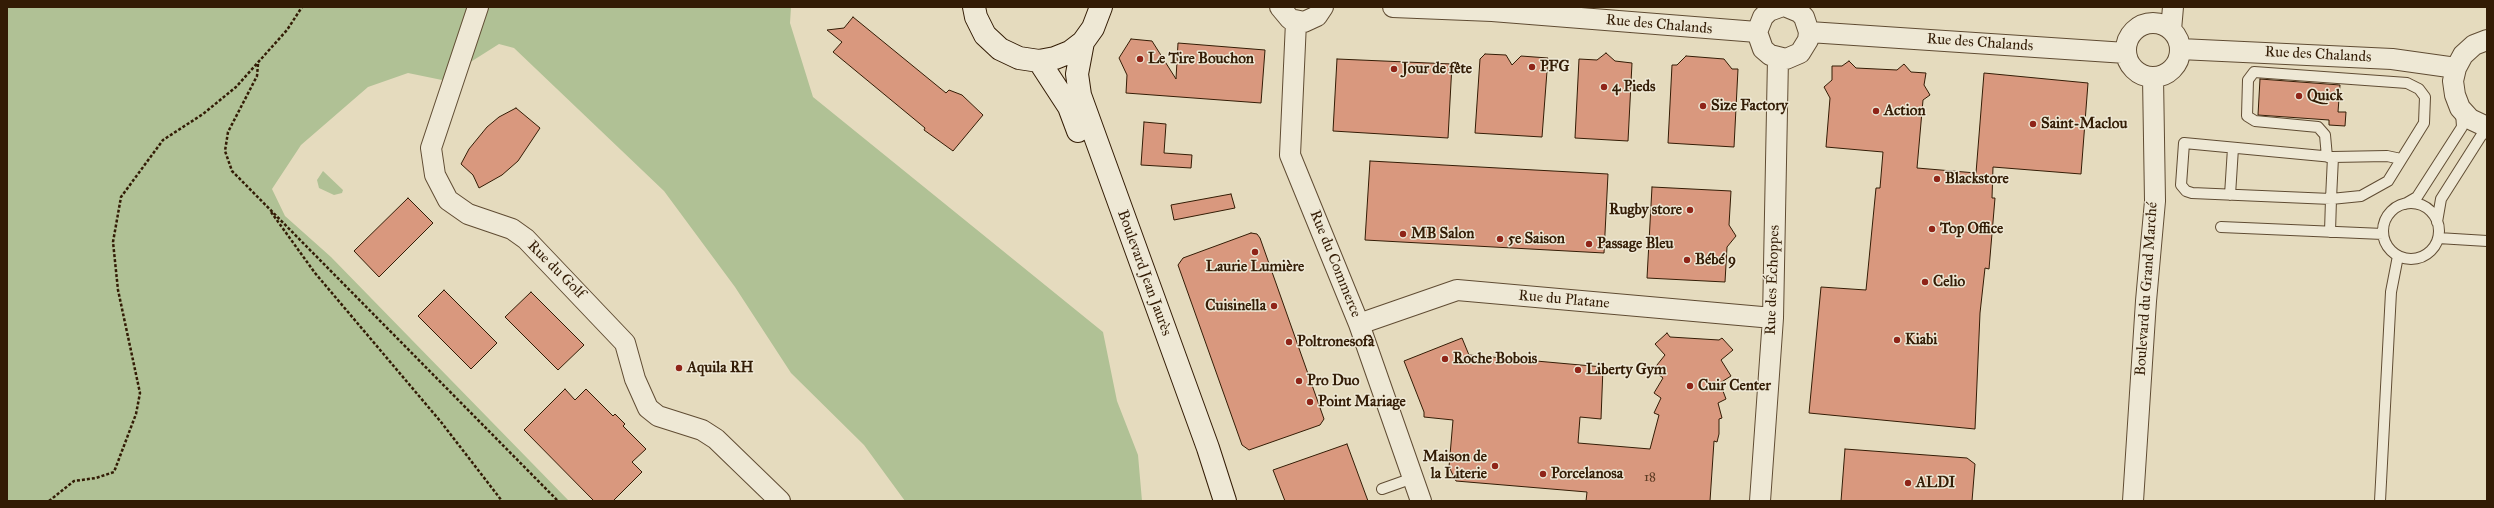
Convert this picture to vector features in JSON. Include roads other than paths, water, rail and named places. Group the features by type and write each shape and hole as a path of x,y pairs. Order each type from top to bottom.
{"street":[{"name":"Rue du Golf","path":"478,7 431,148 435,176 448,200 468,214 512,229 526,239 625,343 635,379 648,408 658,416 702,430 716,439 780,501"},
{"path":"974,7 976,17 985,35 1000,49 1019,58 1039,61 1055,58 1070,52 1083,42 1093,28 1101,7"},
{"path":"1280,7 1285,15 1296,22 1311,20 1317,16 1323,7"},
{"name":"Rue des Chalands","path":"1393,7 1492,11 1757,32"},
{"path":"1780,7 1776,7 1762,16 1757,32 1763,49 1778,58 1786,59 1800,53 1808,40 1809,32 1804,17 1799,12 1787,7"},
{"path":"2137,29 2154,23 2171,30 2179,42 2180,48 2177,63 2173,69 2160,76 2153,77 2138,72 2128,60 2126,53 2129,40 2137,29 2145,7"},
{"path":"2171,30 2173,7"},
{"name":"Rue du Commerce","path":"1296,22 1290,155 1359,324 1421,501"},
{"name":"Rue des Chalands","path":"1809,32 2126,53"},
{"path":"2487,40 2474,45 2463,55 2456,68 2454,88 2460,108 2470,119 2487,127"},
{"name":"Boulevard Jean Jaurès","path":"1083,42 1077,74 1080,95 1208,448 1225,501"},
{"name":"Rue des Chalands","path":"2180,48 2392,59 2456,68"},
{"name":"Rue des Échoppes","path":"1760,501 1773,318 1778,58"},
{"name":"Boulevard Jean Jaurès","path":"1039,61 1069,108 1212,501"},
{"name":"Boulevard du Grand Marché","path":"2133,501 2155,201 2153,77"},
{"name":"Rue du Platane","path":"1359,324 1457,290 1773,318"}],"lane":[{"path":"2330,232 2331,199 2330,157 2325,135 2318,127 2256,122 2247,116 2248,80 2254,72 2407,82 2419,89 2425,97 2424,123 2388,180 2361,196 2331,199 2192,193 2186,191 2181,185 2184,144 2330,157 2387,156 2401,159"},
{"path":"2460,108 2462,126 2417,197 2402,205 2388,216 2383,234 2388,247 2398,256 2406,259 2422,257 2435,246 2438,238 2437,222 2441,200 2482,136 2487,131"},
{"path":"2230,194 2233,148"},
{"path":"2402,205 2421,206 2428,210 2437,222"},
{"path":"2221,227 2383,234"},
{"path":"2438,238 2487,241"},
{"path":"2380,501 2391,292 2398,256"},
{"path":"1382,489 1413,478"}],"place":[{"name":"Le Tire Bouchon","path":"1140,59"},
{"name":"PFG","path":"1532,67"},
{"name":"Jour de fête","path":"1394,69"},
{"name":"4 Pieds","path":"1604,87"},
{"name":"Quick","path":"2299,96"},
{"name":"Size Factory","path":"1703,106"},
{"name":"Action","path":"1876,111"},
{"name":"Saint-Maclou","path":"2033,124"},
{"name":"Blackstore","path":"1937,179"},
{"name":"Rugby store","path":"1690,210"},
{"name":"Top Office","path":"1932,229"},
{"name":"MB Salon","path":"1403,234"},
{"name":"5e Saison","path":"1500,239"},
{"name":"Passage Bleu","path":"1589,244"},
{"name":"Laurie Lumière","path":"1255,252"},
{"name":"Bébé 9","path":"1687,260"},
{"name":"Celio","path":"1925,282"},
{"name":"Cuisinella","path":"1274,306"},
{"name":"Kiabi","path":"1897,340"},
{"name":"Poltronesofà","path":"1289,342"},
{"name":"Roche Bobois","path":"1445,359"},
{"name":"Aquila RH","path":"679,368"},
{"name":"Liberty Gym","path":"1578,370"},
{"name":"Pro Duo","path":"1299,381"},
{"name":"Cuir Center","path":"1690,386"},
{"name":"Point Mariage","path":"1310,402"},
{"name":"Maison de la Literie","path":"1495,466"},
{"name":"Porcelanosa","path":"1543,474"},
{"name":"ALDI","path":"1908,483"}]}
